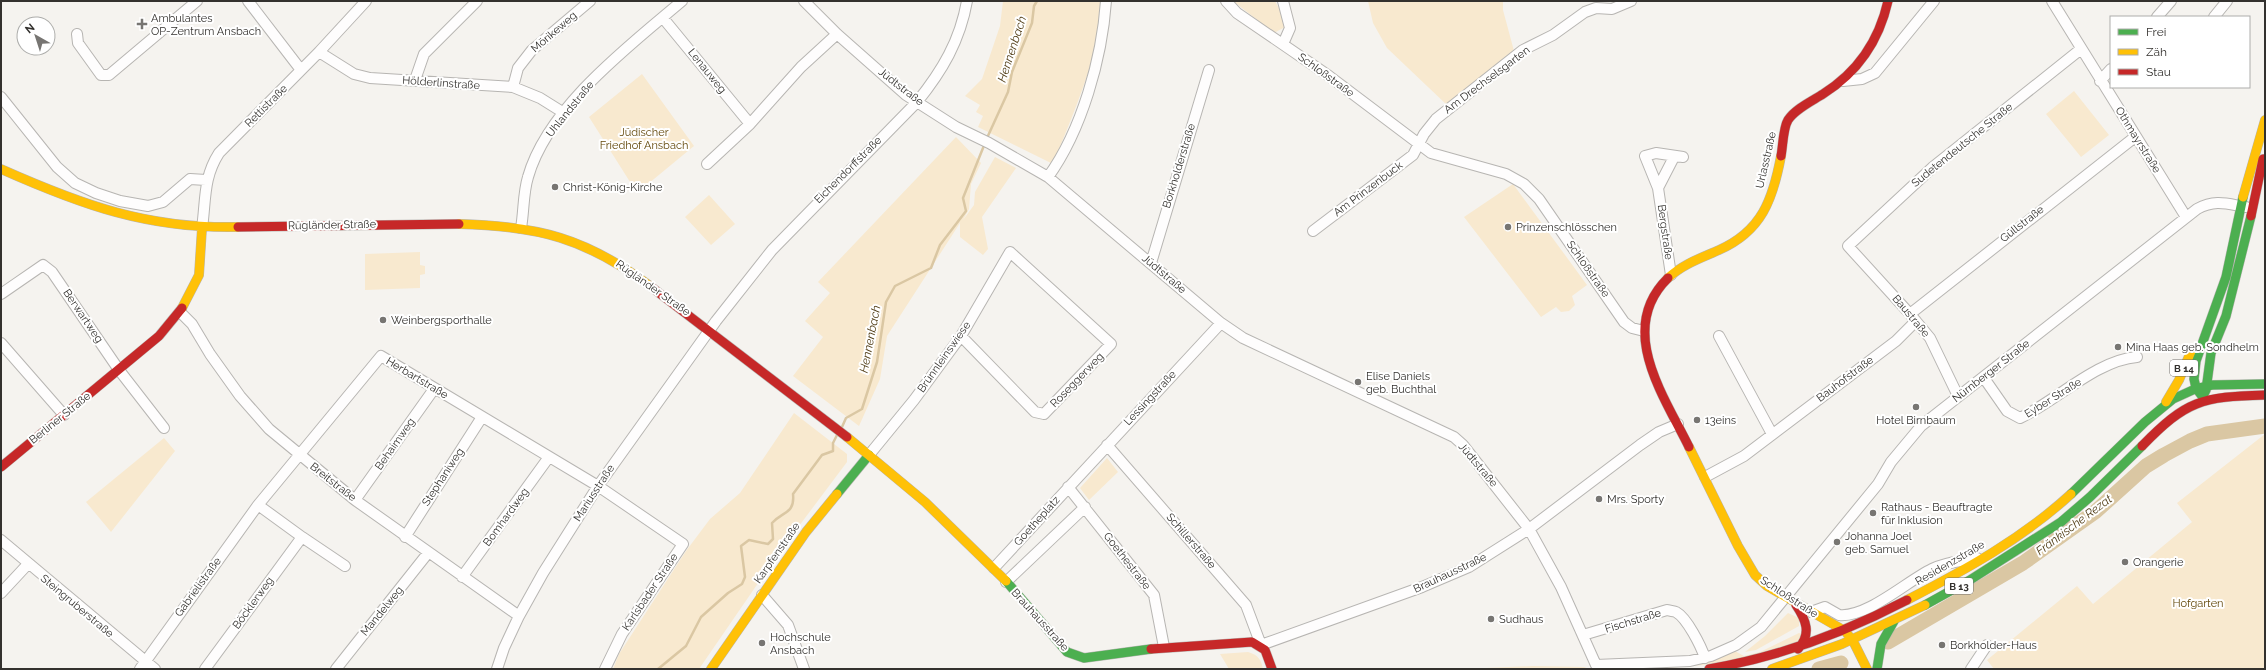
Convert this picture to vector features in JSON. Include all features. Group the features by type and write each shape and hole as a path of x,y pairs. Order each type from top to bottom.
{"main road":[{"name":"Urlasstraße","path":"1644,331 1652,301 1660,287 1671,275 1682,266 1737,240 1752,229 1763,214 1774,189 1788,120 1796,111 1843,81 1871,49 1885,17 1888,1"},
{"name":"B 14","path":"2202,396 2196,388 2194,370 2226,277 2241,206 2265,120"},
{"name":"B 14","path":"2195,404 2202,396 2206,386 2211,353 2226,316 2265,152"},
{"name":"Rügländer Straße","path":"1,169 62,196 110,212 159,222 202,228 435,223 521,228 559,236 594,250 626,268 710,330 869,455"},
{"name":"Berliner Straße","path":"1,467 160,336 180,313 187,302 201,266 202,228"},
{"name":"Schloßstraße","path":"1644,331 1645,352 1678,424 1738,546 1755,575 1768,586 1790,600 1845,631"},
{"name":"B 14","path":"2163,406 2179,380 2194,344 2207,331"},
{"name":"B 13","path":"2211,353 2213,362 2222,374 2247,384"},
{"name":"B 13","path":"2163,406 2182,394 2196,388 2206,386 2265,384"},
{"name":"B 13","path":"1772,669 1853,641 1894,621 1972,579 2060,522 2094,494 2172,417 2195,404 2213,399 2265,395"},
{"path":"2202,396 2213,399"},
{"name":"Residenzstraße","path":"1709,669 1736,665 1798,649 1845,631 1905,603 1985,557 2049,514 2163,406"},
{"name":"Brauhausstraße","path":"869,455 952,526 994,568 1068,652 1074,656 1084,658 1164,647 1252,642 1261,646"},
{"name":"Karpfenstraße","path":"712,669 811,526 869,455"},
{"path":"1790,600 1804,616 1808,629 1804,643 1798,649"},
{"path":"1876,669 1878,649 1884,633 1894,621"},
{"path":"1845,631 1853,641 1867,669"},
{"path":"1261,646 1269,656 1272,669"}],"street":[{"path":"77,34 78,43 101,75 109,75 197,1"},
{"path":"248,1 301,70"},
{"name":"Rettistraße","path":"202,228 206,180 210,167 219,153 319,52 366,1"},
{"path":"415,80 424,54 477,1"},
{"name":"Mörikeweg","path":"513,87 518,68 532,50 590,1"},
{"name":"Uhlandstraße","path":"521,228 527,177 548,134 587,84 682,1"},
{"name":"Jüdtstraße","path":"804,1 837,34 917,102 956,127 985,141 1048,177 1220,323 1243,338 1454,437 1463,445 1529,529"},
{"name":"Eichendorffstraße","path":"710,330 772,250 917,102 948,58 963,23 967,1"},
{"path":"1048,177 1059,162 1081,109 1098,57 1106,1"},
{"name":"Schloßstraße","path":"1226,1 1238,13 1283,44 1431,153 1506,174 1524,184 1539,199 1624,322 1632,328 1644,331"},
{"path":"1283,1 1290,28 1283,44"},
{"name":"Am Drechselsgarten","path":"1420,145 1424,134 1436,119 1523,50 1553,35 1585,12 1596,8 1612,8 1631,1"},
{"path":"1843,81 1862,79 1875,73 1934,1"},
{"name":"Othmayrstraße","path":"2052,1 2080,49 2186,217"},
{"path":"2158,16 2171,1"},
{"path":"2215,16 2227,1"},
{"name":"Lenauweg","path":"663,18 750,124"},
{"path":"707,164 750,124 801,67 837,34"},
{"name":"Sudetendeutsche Straße","path":"1848,246 1933,167 2080,49"},
{"name":"Hölderlinstraße","path":"319,52 354,74 370,78 513,87 540,98 564,112"},
{"name":"Borkholderstraße","path":"1151,263 1209,70"},
{"path":"2100,81 2110,70"},
{"path":"1,97 58,167 75,183 96,193 120,201 148,206 163,202 190,179 206,180"},
{"name":"Güllstraße","path":"1913,317 2135,137"},
{"name":"Am Prinzenbuck","path":"1313,231 1413,155 1420,145"},
{"name":"Bergstraße","path":"1658,188 1678,157 1656,153 1645,156 1658,188 1671,275"},
{"name":"Nürnberger Straße","path":"1790,600 1878,484 1890,462 1916,432 1958,396 1984,378 2186,217 2208,203 2216,202 2252,208"},
{"name":"Baustraße","path":"1848,246 1913,317 1930,338 1940,355 1958,396"},
{"name":"Brünnleinswiese","path":"869,455 914,400 961,336 1010,252"},
{"name":"Roseggerweg","path":"961,336 1035,412 1044,414 1111,344 1010,252"},
{"name":"Berwartweg","path":"1,294 43,265 52,272 67,291 119,370"},
{"name":"Breitstraße","path":"180,313 192,324 210,354 240,396 269,429 355,500 405,537 519,616"},
{"name":"Bauhofstraße","path":"1705,477 1744,456 1896,341 1913,317"},
{"name":"Lessingstraße","path":"1080,473 1220,323"},
{"name":"Mariusstraße","path":"497,669 504,648 519,616 542,573 598,486 710,330"},
{"path":"1718,336 1772,434"},
{"path":"1,343 64,415"},
{"name":"Herbartstraße","path":"258,505 381,356 598,486"},
{"name":"Eyber Straße","path":"1984,378 2007,411 2020,418 2084,379 2125,358 2137,357"},
{"path":"119,370 164,428"},
{"name":"Behaimweg","path":"355,500 434,389"},
{"name":"Stephaniweg","path":"405,537 482,417"},
{"name":"Brauhausstraße","path":"1261,646 1422,588 1469,567 1529,529 1659,432 1678,424"},
{"name":"Schillerstraße","path":"1107,445 1246,605 1261,646"},
{"name":"Bomhardweg","path":"462,577 549,457"},
{"name":"Goetheplatz","path":"994,568 1080,473"},
{"name":"Karlsbader Straße","path":"598,486 683,544 622,634 605,669"},
{"name":"Goethestraße","path":"1068,487 1154,595 1164,647"},
{"path":"258,505 345,566"},
{"name":"Gabrielistraße","path":"142,665 258,505"},
{"name":"Goetheplatz","path":"1006,582 1085,507"},
{"path":"1529,529 1561,587 1596,664 1659,664 1704,658 1736,645 1761,627 1790,600"},
{"name":"Böcklerweg","path":"205,669 302,537"},
{"name":"Steingruberstraße","path":"1,540 142,665 155,669"},
{"name":"Mandelweg","path":"336,669 428,553"},
{"path":"1811,612 1825,607 1839,615 1859,612 1931,570 1949,562 1985,557"},
{"path":"1,593 28,564"},
{"path":"762,595 788,625 804,669"},
{"name":"Fischstraße","path":"1584,635 1667,610 1676,612 1684,620 1701,648 1704,658"},
{"path":"1971,669 1987,645"}],"green space":[{"path":"1003,1 1103,1 1097,42 1091,63 1077,104 1053,164 978,127 983,116 976,112 980,105 965,96 982,79 1000,26"},
{"path":"1233,1 1275,1 1286,21 1285,27 1274,33"},
{"path":"1368,1 1503,1 1503,10 1514,51 1448,106 1387,48 1373,23"},
{"name":"Jüdischer Friedhof Ansbach","path":"642,74 694,146 637,193 589,117"},
{"path":"2074,91 2109,135 2081,157 2046,114"},
{"path":"956,137 981,163 971,184 969,209 963,220 974,205 975,192 995,157 1016,168 982,217 988,249 983,255 960,237 960,223 887,336 880,379 859,426 793,376 823,337 805,321 830,293 818,282"},
{"path":"1513,184 1587,285 1572,296 1575,305 1569,311 1561,312 1556,307 1541,317 1464,217"},
{"path":"709,195 735,224 711,245 685,217"},
{"path":"420,252 420,265 425,266 425,274 420,275 420,288 365,290 365,254"},
{"path":"794,413 847,454 847,462 778,554 699,669 613,669 619,654 686,551 710,519 740,493"},
{"name":"Hofgarten","path":"2265,434 2265,669 1994,669 1987,660 2077,586 2093,604 2192,522 2177,503"},
{"path":"164,438 175,451 111,532 86,502"},
{"path":"1107,458 1118,472 1089,500 1080,488"},
{"path":"1788,613 1799,618 1799,626 1756,650 1745,652 1765,636"},
{"path":"1799,633 1804,635 1794,644 1777,651 1754,657 1702,665 1642,669 1699,664 1733,650 1744,656 1760,652"},
{"path":"1248,652 1258,658 1263,669 1229,669 1220,654"},
{"path":"1533,666 1584,667 1589,669 1461,669"}],"waterway":[{"name":"Hennenbach","path":"987,138 1008,92 1012,72 1032,23 1034,6 1037,1"},
{"name":"Hennenbach","path":"842,427 846,418 862,409 877,362 886,302 895,286 931,268 940,245 966,211 963,198 985,143"},
{"name":"Fränkische Rezat","path":"1888,642 2023,563 2095,512 2146,466 2164,455 2207,434 2265,426"},
{"name":"Hennenbach","path":"658,669 686,646 701,617 728,593 742,584 745,577 741,546 749,540 768,544 773,539 772,523 790,509 793,494 822,455 833,451 833,443 837,435"},
{"name":"Fränkische Rezat","path":"1819,669 1841,663"}],"traffic: fast":[{"path":"2202,396 2196,388 2194,379 2196,361 2226,277 2243,197"},
{"path":"2203,396 2206,390 2211,353 2226,316 2251,216"},
{"path":"2071,494 2145,422 2173,399 2195,389 2212,385 2265,384"},
{"path":"1925,605 1970,580 2061,522 2090,497 2142,446"},
{"path":"837,494 869,455"},
{"path":"1006,581 1067,652 1084,658 1151,649"},
{"path":"1877,669 1881,644 1894,621"}],"traffic: slow":[{"path":"2243,197 2265,120"},
{"path":"1668,278 1686,265 1719,250 1734,242 1746,233 1763,212 1769,200 1778,172 1781,156"},
{"path":"1,169 60,194 116,212 174,224 205,227 238,227"},
{"path":"459,224 513,228 560,238 604,256 650,286"},
{"path":"182,308 199,275 202,228"},
{"path":"2166,402 2179,380 2192,349"},
{"path":"847,437 925,502 1006,581"},
{"path":"1689,447 1738,546 1755,575 1767,586 1845,631 1853,641 1867,669"},
{"path":"711,669 806,532 837,494"},
{"path":"1907,600 1992,553 2033,525 2071,494"},
{"path":"1772,669 1842,644 1925,605"}],"traffic: jam":[{"path":"1781,156 1784,132 1788,120 1799,109 1823,94 1847,76 1857,65 1873,42 1884,16 1888,1"},
{"path":"2251,216 2263,159"},
{"path":"238,227 459,224"},
{"path":"1668,278 1653,298 1646,319 1645,340 1650,362 1658,385 1689,447"},
{"path":"650,286 847,437"},
{"path":"1,467 159,336 182,308"},
{"path":"2142,446 2171,419 2196,404 2225,397 2265,395"},
{"path":"1709,669 1786,651 1859,623 1907,600"},
{"path":"1796,605 1806,627 1805,638 1798,649"},
{"path":"1151,649 1252,642 1265,650 1272,669"}],"place":[{"name":"Ambulantes OP-Zentrum Ansbach","path":"142,24"},
{"name":"Christ-König-Kirche","path":"555,187"},
{"name":"Prinzenschlösschen","path":"1508,227"},
{"name":"Weinbergsporthalle","path":"383,320"},
{"name":"Mina Haas geb. Sondhelm","path":"2118,347"},
{"name":"Elise Daniels geb. Buchthal","path":"1358,382"},
{"name":"Hotel Birnbaum","path":"1916,407"},
{"name":"13eins","path":"1697,420"},
{"name":"Mrs. Sporty","path":"1599,499"},
{"name":"Rathaus - Beauftragte für Inklusion","path":"1873,513"},
{"name":"Johanna Joel geb. Samuel","path":"1837,542"},
{"name":"Orangerie","path":"2125,562"},
{"name":"Sudhaus","path":"1491,619"},
{"name":"Hochschule Ansbach","path":"762,643"},
{"name":"Borkholder-Haus","path":"1942,645"}]}
